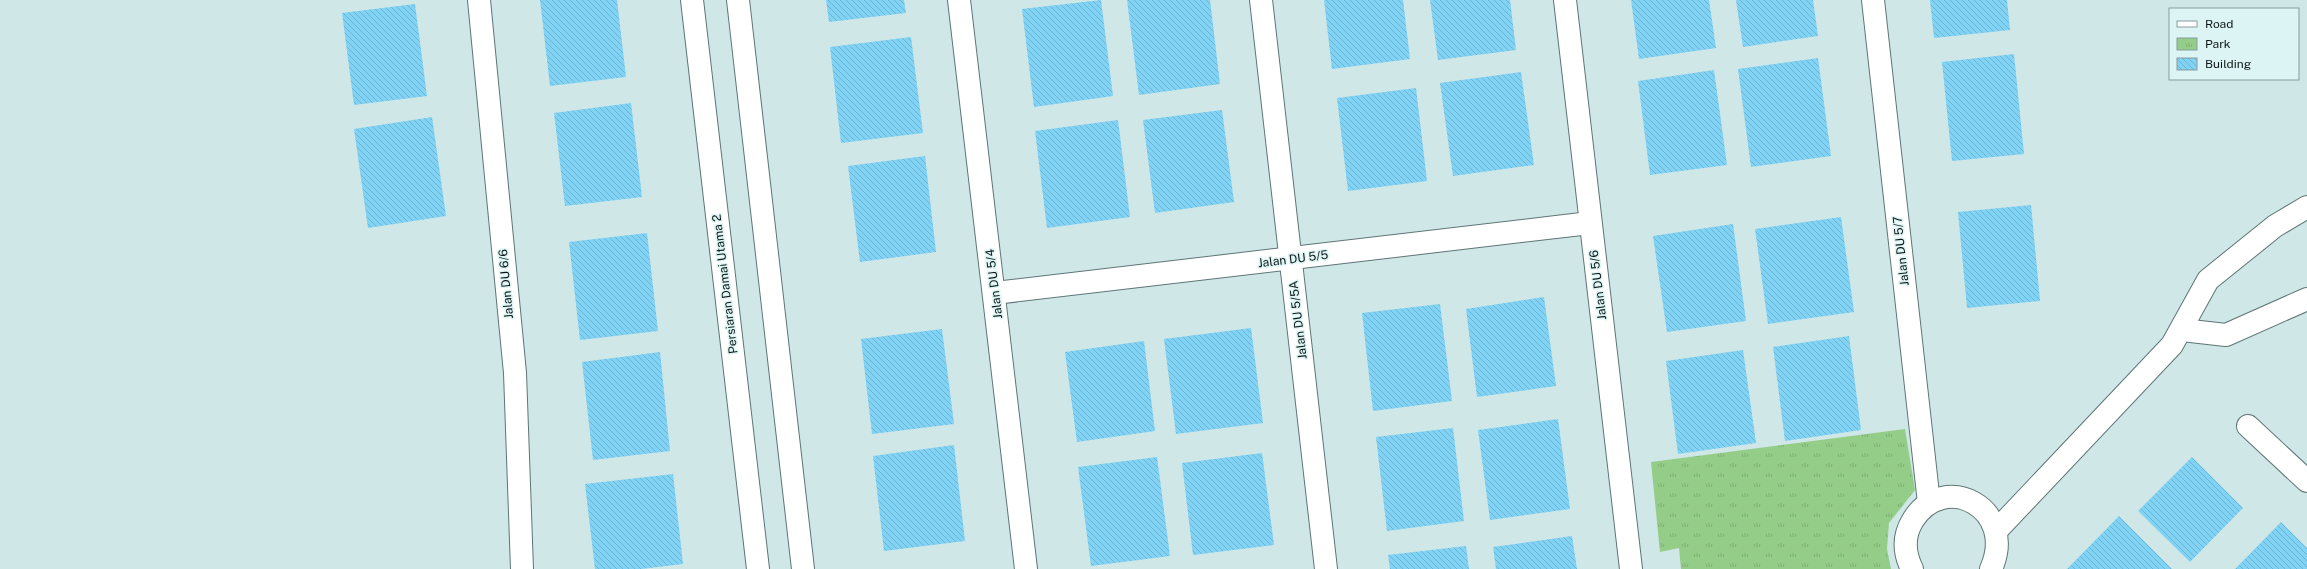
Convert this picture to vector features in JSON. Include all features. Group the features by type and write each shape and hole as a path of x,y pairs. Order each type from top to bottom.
{"street":[{"name":"Jalan DU 6/6","path":"479,0 515,373 522,569"},
{"name":"Persiaran Damai Utama 2","path":"692,0 758,569"},
{"path":"738,0 803,569"},
{"name":"Jalan DU 5/4","path":"959,0 995,293 1026,569"},
{"name":"Jalan DU 5/5A","path":"1261,0 1326,569"},
{"name":"Jalan DU 5/6","path":"1565,0 1590,223 1632,569"},
{"name":"Jalan DU 5/7","path":"1873,0 1929,503"},
{"path":"1996,531 2172,345 2182,330 2208,280 2275,226 2307,206"},
{"name":"Jalan DU 5/5","path":"995,293 1590,223"},
{"path":"2182,330 2226,335 2307,299"},
{"path":"2248,426 2307,481"},
{"path":"1912,569 1907,558 1905,542 1908,526 1917,513 1929,503 1942,498 1956,497 1970,500 1981,508 1990,518 1996,531 1999,544 1991,569"}],"green space":[{"path":"1905,429 1915,490 1889,523 1887,549 1891,569 1681,569 1679,548 1660,552 1651,462"}],"building":[{"path":"540,0 617,0 626,77 550,86"},
{"path":"826,0 904,0 906,13 829,22"},
{"path":"1101,0 1113,96 1034,107 1022,9"},
{"path":"1127,0 1210,0 1220,84 1139,95"},
{"path":"1324,0 1403,0 1410,59 1332,69"},
{"path":"1430,0 1510,0 1516,50 1438,60"},
{"path":"1631,0 1709,0 1716,48 1639,59"},
{"path":"1736,0 1813,0 1818,36 1743,47"},
{"path":"1930,0 2007,0 2010,30 1934,38"},
{"path":"415,4 427,96 354,105 342,13"},
{"path":"911,37 923,133 841,143 830,47"},
{"path":"2014,54 2024,154 1952,161 1942,62"},
{"path":"1818,58 1831,156 1751,167 1738,69"},
{"path":"1714,70 1727,165 1650,175 1638,81"},
{"path":"1521,72 1534,165 1453,176 1440,83"},
{"path":"1416,88 1427,181 1348,191 1337,98"},
{"path":"631,103 642,197 565,206 554,113"},
{"path":"1222,110 1234,202 1155,213 1143,120"},
{"path":"432,117 446,216 368,228 354,129"},
{"path":"1118,120 1130,217 1047,228 1035,131"},
{"path":"925,156 936,252 860,262 848,166"},
{"path":"2031,205 2040,301 1967,308 1958,212"},
{"path":"1841,217 1854,312 1768,324 1755,229"},
{"path":"1733,224 1746,321 1667,332 1653,236"},
{"path":"647,233 658,331 580,340 569,242"},
{"path":"1544,297 1556,386 1477,397 1466,309"},
{"path":"1440,304 1452,401 1373,411 1362,313"},
{"path":"1251,328 1263,423 1176,434 1164,339"},
{"path":"942,329 954,424 872,434 861,339"},
{"path":"1849,336 1861,430 1785,441 1773,347"},
{"path":"1144,341 1155,431 1077,442 1065,352"},
{"path":"1743,350 1756,443 1678,454 1666,361"},
{"path":"660,352 670,451 593,460 582,362"},
{"path":"1558,419 1570,509 1490,520 1478,430"},
{"path":"1453,428 1464,521 1387,531 1376,437"},
{"path":"954,445 965,541 884,551 873,456"},
{"path":"1262,453 1274,545 1193,555 1182,463"},
{"path":"1157,457 1170,556 1091,566 1078,467"},
{"path":"2192,457 2243,508 2190,562 2138,511"},
{"path":"673,474 683,564 641,569 595,569 585,484"},
{"path":"2119,516 2172,569 2067,569"},
{"path":"2281,522 2307,548 2307,569 2235,569"},
{"path":"1572,536 1577,569 1496,569 1493,547"},
{"path":"1466,546 1469,569 1390,569 1388,555"}]}
